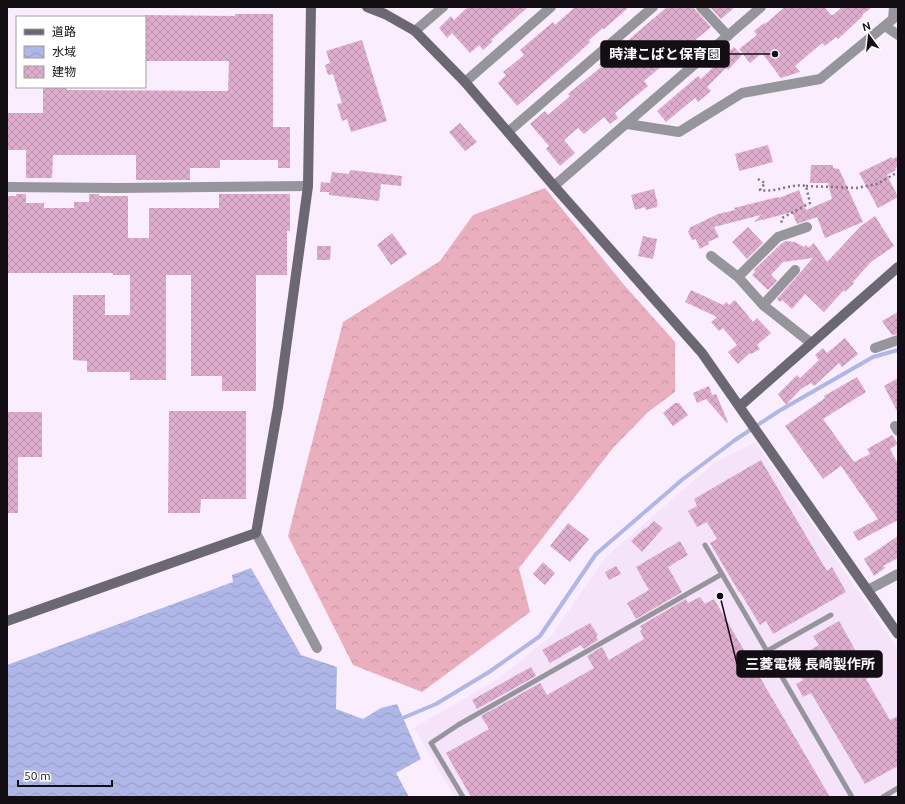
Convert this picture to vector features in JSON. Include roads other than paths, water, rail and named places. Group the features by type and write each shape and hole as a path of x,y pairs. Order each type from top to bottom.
{"street":[{"path":"311,7 308,186 278,407 256,533 317,648"},
{"path":"367,7 385,14 415,31 465,82 554,186 702,352 767,448 898,634"},
{"path":"415,31 443,7"},
{"path":"465,82 552,7"},
{"path":"508,132 653,7"},
{"path":"701,7 728,36"},
{"path":"554,186 762,7"},
{"path":"627,124 679,132 742,93 820,79 894,19 894,7"},
{"path":"884,26 898,35"},
{"path":"7,187 119,188 308,186"},
{"path":"738,277 778,237 807,227"},
{"path":"711,256 738,277 763,305 811,343"},
{"path":"740,406 898,267"},
{"path":"763,305 795,270"},
{"path":"875,348 898,340"},
{"path":"7,621 256,533"},
{"path":"868,590 898,574"}],"lane":[{"path":"705,544 852,797"},
{"path":"463,797 431,743 458,725 722,574"},
{"path":"767,652 831,615"},
{"path":"883,797 898,788"}],"water":[{"path":"251,568 301,655 337,667 336,709 363,719 381,708 397,704 421,759 396,773 409,797 7,797 7,665 233,582 232,575"}],"waterway":[{"path":"398,720 436,704 489,672 540,636 596,554 683,479 735,440 779,411 873,357 898,350"}],"place":[{"name":"時津こばと保育園","path":"775,54"},
{"name":"三菱電機 長崎製作所","path":"720,596"}]}
